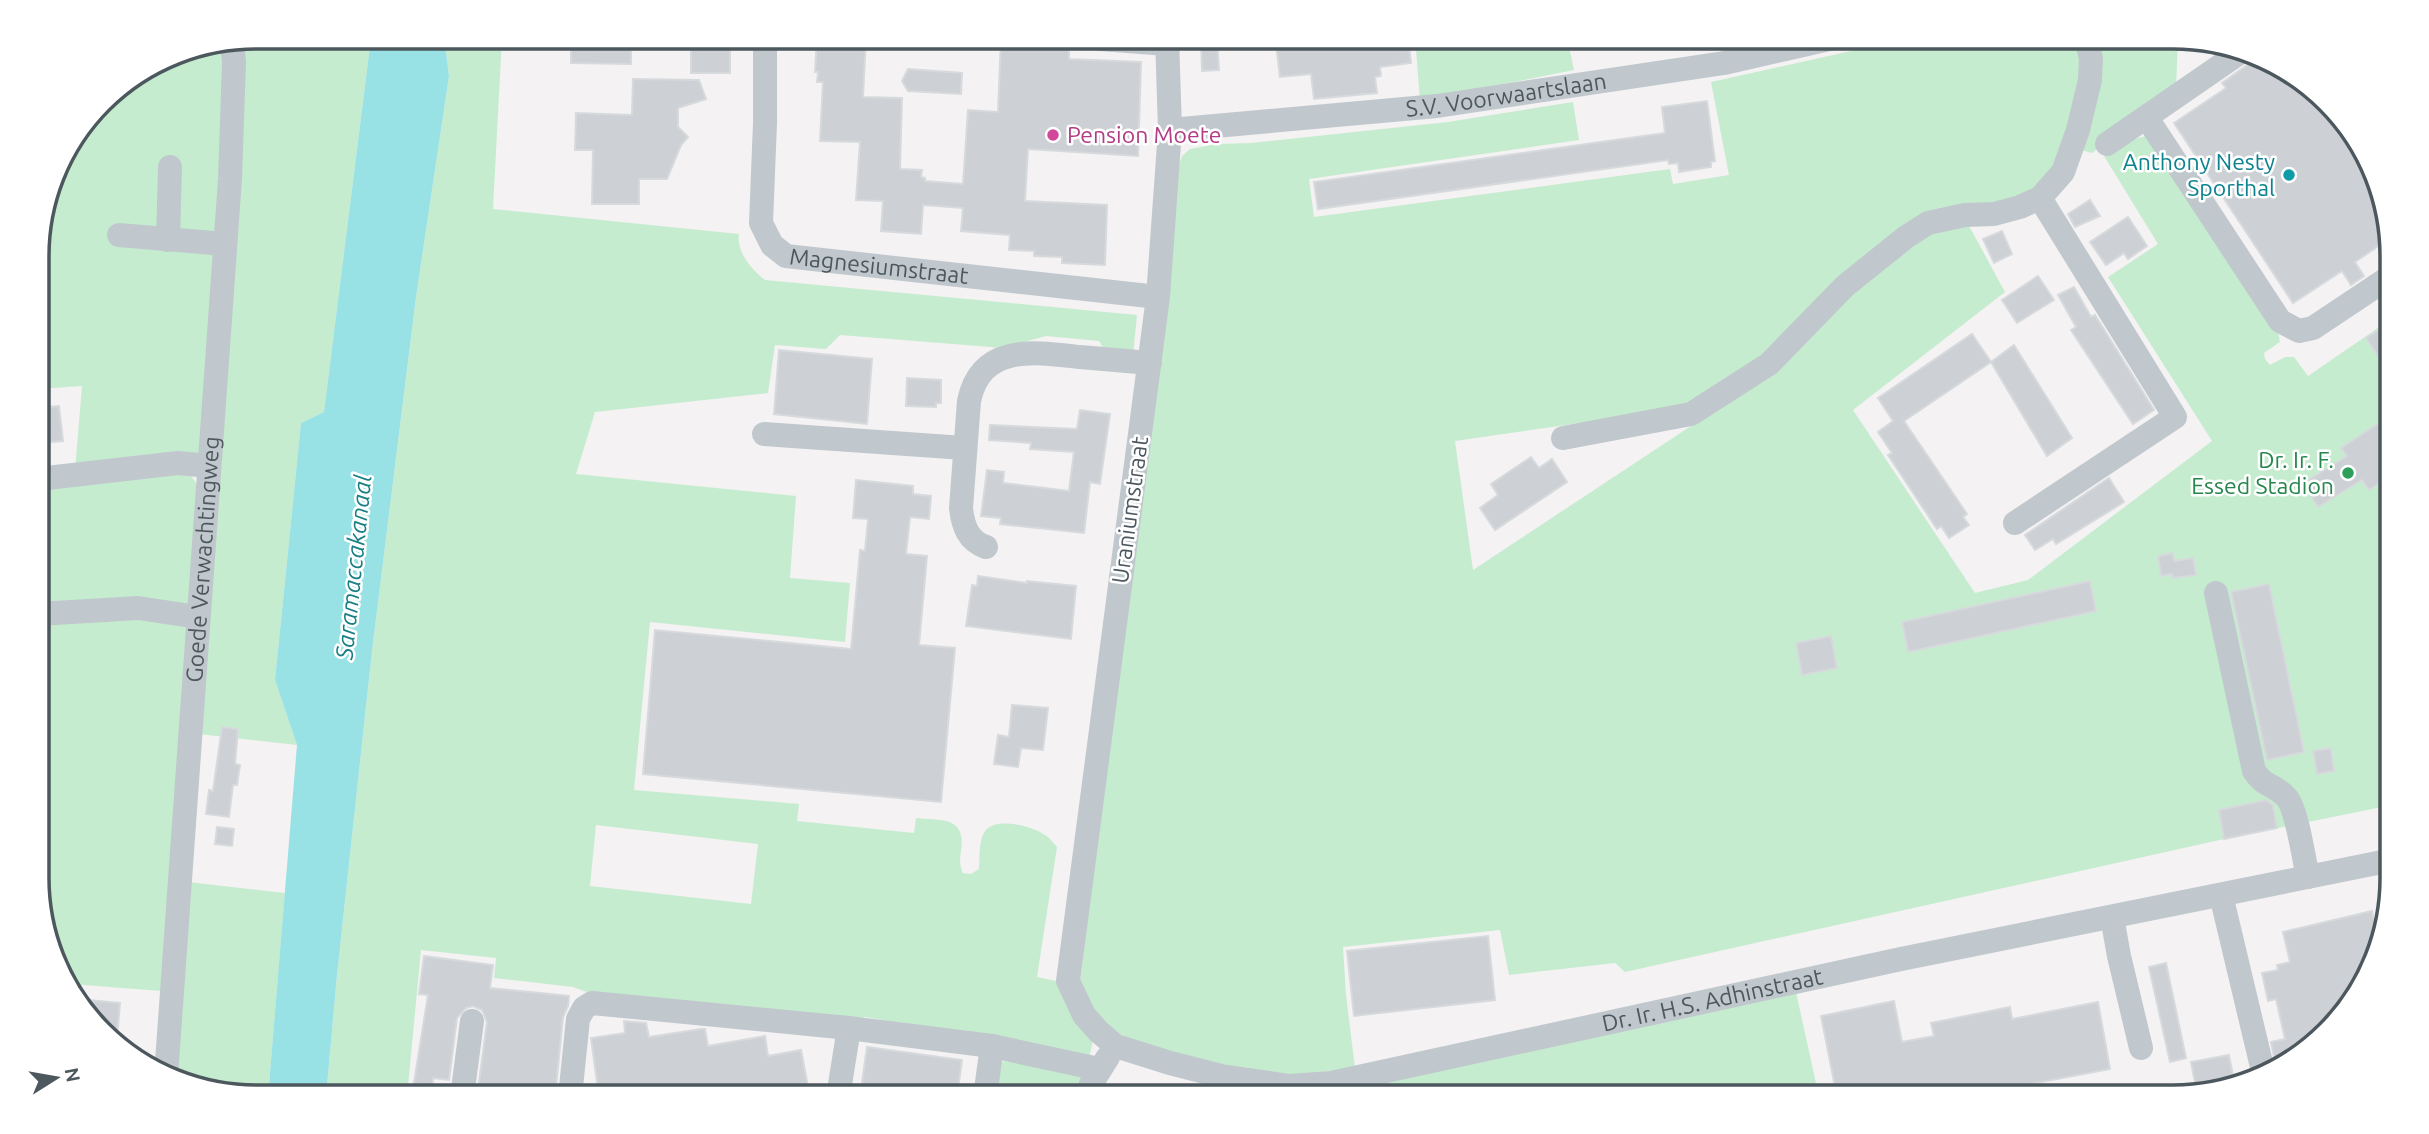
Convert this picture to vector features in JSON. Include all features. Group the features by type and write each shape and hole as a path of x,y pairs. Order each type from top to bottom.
{"street":[{"name":"Magnesiumstraat","path":"765,49 761,223 772,244 786,256 1158,297"},
{"name":"Uraniumstraat","path":"1068,981 1158,297 1170,130 1168,49"},
{"name":"S.V. Voorwaartslaan","path":"1170,130 1437,106 1724,62 1783,49"},
{"path":"1563,438 1691,414 1769,364 1846,286 1906,237 1928,223 1965,215 1994,214 2040,198 2063,172 2078,131 2091,80 2089,49"},
{"name":"Goede Verwachtingweg","path":"167,1064 225,244 233,51"},
{"path":"2107,144 2232,58"},
{"path":"2147,118 2280,321 2300,331 2313,328 2380,283"},
{"path":"168,240 170,167"},
{"path":"2015,523 2175,416 2040,198"},
{"path":"119,234 225,244"},
{"path":"986,547 977,544 962,523 964,448 972,387 982,372 996,361 1030,352 1150,363"},
{"path":"764,434 964,448"},
{"path":"49,478 178,463 209,466"},
{"path":"2216,593 2254,771 2260,780 2289,800 2308,877"},
{"path":"49,613 138,608 198,617"},
{"name":"Dr. Ir. H.S. Adhinstraat","path":"1326,1085 1901,960 2380,862"},
{"path":"2221,895 2262,1065"},
{"path":"2112,917 2141,1048"},
{"name":"Dr. Ir. H.S. Adhinstraat","path":"1068,981 1084,1014 1099,1032 1116,1046 1221,1076 1282,1085"},
{"path":"571,1085 578,1019 584,1008 592,1003 849,1028 992,1046 1099,1069"},
{"path":"464,1085 472,1021"},
{"path":"840,1085 849,1028"},
{"path":"987,1085 992,1046"},
{"path":"1092,1085 1099,1069 1116,1046"}],"green space":[{"path":"370,49 324,412 301,423 275,680 297,745 199,734 238,50"},
{"path":"446,49 501,49 493,209 739,234 742,254 765,280 1137,315 1133,355 1106,352 1099,341 1046,336 1003,348 840,335 826,349 775,345 768,393 595,412 576,474 796,496 790,578 850,583 845,642 650,622 634,790 799,804 797,821 914,833 916,818 943,821 956,826 960,832 961,867 963,873 971,874 979,869 983,834 991,826 1015,824 1039,832 1057,847 1037,977 1061,982 1093,1040 1089,1058 866,1017 842,1019 601,997 573,987 494,978 496,958 421,950 408,1085 327,1085 372,651 416,297 449,76","holes":["596,825 758,844 751,904 590,886"]},
{"path":"1416,49 1570,49 1574,70 1420,101"},
{"path":"1860,49 2081,49 2082,54 2072,123 2048,180 2013,204 1955,209 1767,358 1692,407 1455,441 1473,570 1697,422 1853,291 1931,231 1968,224 2005,292 1853,410 1975,593 2028,580 2212,441 2108,277 2158,244 2104,156 2134,139 2150,135 2278,331 2280,342 2264,353 2270,365 2285,357 2294,357 2308,376 2380,327 2380,807 2224,839 1625,972 1615,963 1509,975 1500,930 1343,947 1355,1068 1277,1077 1147,1049 1100,1022 1080,983 1178,169 1182,156 1190,149 1217,144 1252,143 1448,122 1573,102 1579,140 1309,179 1314,217 1670,169 1673,184 1729,175 1711,82"},
{"path":"2092,49 2178,49 2176,88 2173,94 2092,153 2081,150"},
{"path":"225,52 199,458 75,470 82,386 49,388 49,243 56,203 70,165 92,130 130,92 165,70 203,56"},
{"path":"184,473 192,477 198,486 190,606 49,610 49,481"},
{"path":"121,613 188,623 161,991 79,985 65,957 56,931 49,878 49,617"},
{"path":"188,882 285,893 269,1085 216,1081 174,1068"},
{"path":"1796,992 1816,1085 1355,1085"},
{"path":"1005,1061 1086,1074 1083,1085 996,1085 1000,1063"}],"water":[{"name":"Saramaccakanaal","path":"370,49 446,49 449,76 416,297 372,651 327,1085 269,1085 297,745 275,680 301,423 324,412"}],"building":[{"path":"571,49 631,49 631,64 571,63"},
{"path":"691,49 730,49 730,73 691,73"},
{"path":"816,49 865,49 863,97 902,98 900,169 922,170 921,177 925,178 925,181 963,184 968,110 998,112 1001,49 1069,49 1069,59 1141,62 1138,156 1028,149 1025,201 1107,205 1105,265 1062,263 1062,257 1034,256 1034,251 1009,250 1010,235 961,231 963,208 923,205 921,234 881,231 883,201 856,200 860,142 820,141 823,82 817,82 818,72 815,72"},
{"path":"1201,49 1218,49 1219,70 1202,71"},
{"path":"1277,49 1409,49 1411,63 1380,67 1381,76 1375,77 1377,93 1314,99 1311,74 1280,77"},
{"name":"Anthony Nesty Sporthal","path":"2249,64 2276,77 2299,92 2319,110 2337,130 2352,153 2373,203 2379,245 2355,262 2364,276 2351,285 2342,271 2293,303 2174,123 2226,88 2222,83"},
{"path":"908,69 962,73 961,94 908,91 902,81"},
{"path":"633,79 699,80 706,99 678,108 678,127 688,137 681,145 667,179 639,179 639,204 592,204 593,150 575,150 576,113 632,115"},
{"path":"1707,101 1715,161 1711,162 1711,167 1679,172 1678,163 1669,164 1668,160 1318,209 1314,182 1665,133 1662,107"},
{"path":"2090,200 2100,216 2075,227 2068,214"},
{"path":"2128,217 2147,246 2128,259 2124,253 2106,265 2090,242"},
{"path":"2002,231 2012,254 1994,263 1983,239"},
{"path":"2038,276 2054,300 2017,323 2002,300"},
{"path":"2074,287 2091,317 2095,315 2154,410 2133,424 2071,330 2076,327 2058,295"},
{"path":"2380,329 2380,359 2366,338"},
{"path":"1972,334 1991,362 1904,421 1967,514 1963,517 1969,525 1949,538 1941,526 1937,529 1888,455 1892,453 1878,432 1893,421 1878,398"},
{"path":"2014,345 2072,438 2047,456 1991,362"},
{"path":"779,350 872,359 867,424 774,414"},
{"path":"907,378 941,380 941,403 936,403 936,407 906,406"},
{"path":"59,406 63,441 49,442 49,407"},
{"path":"1080,410 1110,414 1100,484 1090,482 1084,533 1000,524 1001,518 981,516 987,470 1004,472 1003,483 1069,491 1074,452 1030,449 1031,443 989,440 990,425 1077,429"},
{"path":"2380,422 2380,482 2369,490 2362,480 2318,507 2303,483 2347,456 2341,448"},
{"path":"1531,457 1539,468 1552,459 1567,482 1495,530 1480,508 1498,495 1491,484"},
{"path":"2109,478 2124,502 2056,544 2053,539 2035,550 2025,535"},
{"path":"856,480 913,486 913,494 931,496 929,519 910,517 906,554 927,556 919,645 955,648 941,802 643,774 655,630 851,649 860,550 865,551 868,519 853,518"},
{"path":"2173,553 2174,561 2193,558 2196,575 2172,578 2172,574 2161,576 2158,556"},
{"path":"978,576 1076,586 1071,639 966,626 972,585 977,586"},
{"path":"2090,581 2096,611 1908,652 1902,622"},
{"path":"2269,584 2304,752 2267,760 2231,592"},
{"path":"1831,636 1837,668 1802,675 1796,643"},
{"path":"1012,705 1048,708 1043,750 1021,748 1018,767 994,764 998,735 1009,737"},
{"path":"222,727 238,729 235,764 240,765 237,785 233,785 229,817 206,814 209,790 213,791"},
{"path":"2331,748 2334,771 2317,774 2313,751"},
{"path":"2266,800 2273,805 2277,828 2224,839 2219,810"},
{"path":"217,827 234,829 232,846 215,844"},
{"path":"2372,911 2375,923 2364,957 2337,1004 2309,1034 2274,1058 2271,1042 2285,1039 2276,999 2268,1001 2262,973 2278,970 2277,965 2290,962 2283,932"},
{"path":"1488,936 1495,1000 1354,1016 1347,951"},
{"path":"424,956 493,965 490,988 569,996 563,1017 556,1085 479,1085 487,1022 482,1010 473,1006 466,1008 457,1018 449,1080 433,1078 433,1085 414,1085 428,995 419,994"},
{"path":"2166,963 2186,1058 2170,1062 2149,967"},
{"path":"89,1000 120,1003 118,1031"},
{"path":"1894,1001 1902,1042 1934,1036 1931,1023 2010,1007 2012,1019 2098,1002 2110,1069 2025,1085 1835,1085 1821,1016"},
{"path":"624,1021 646,1023 649,1037 705,1029 708,1046 765,1036 768,1056 801,1050 808,1085 597,1085 591,1038 625,1033"},
{"path":"867,1047 962,1060 959,1085 862,1085"},
{"path":"2229,1055 2233,1076 2195,1084 2191,1062"}],"place":[{"name":"Pension Moete","path":"1053,135"},
{"name":"Anthony Nesty Sporthal","path":"2289,175"},
{"name":"Dr. Ir. F. Essed Stadion","path":"2348,473"}]}
